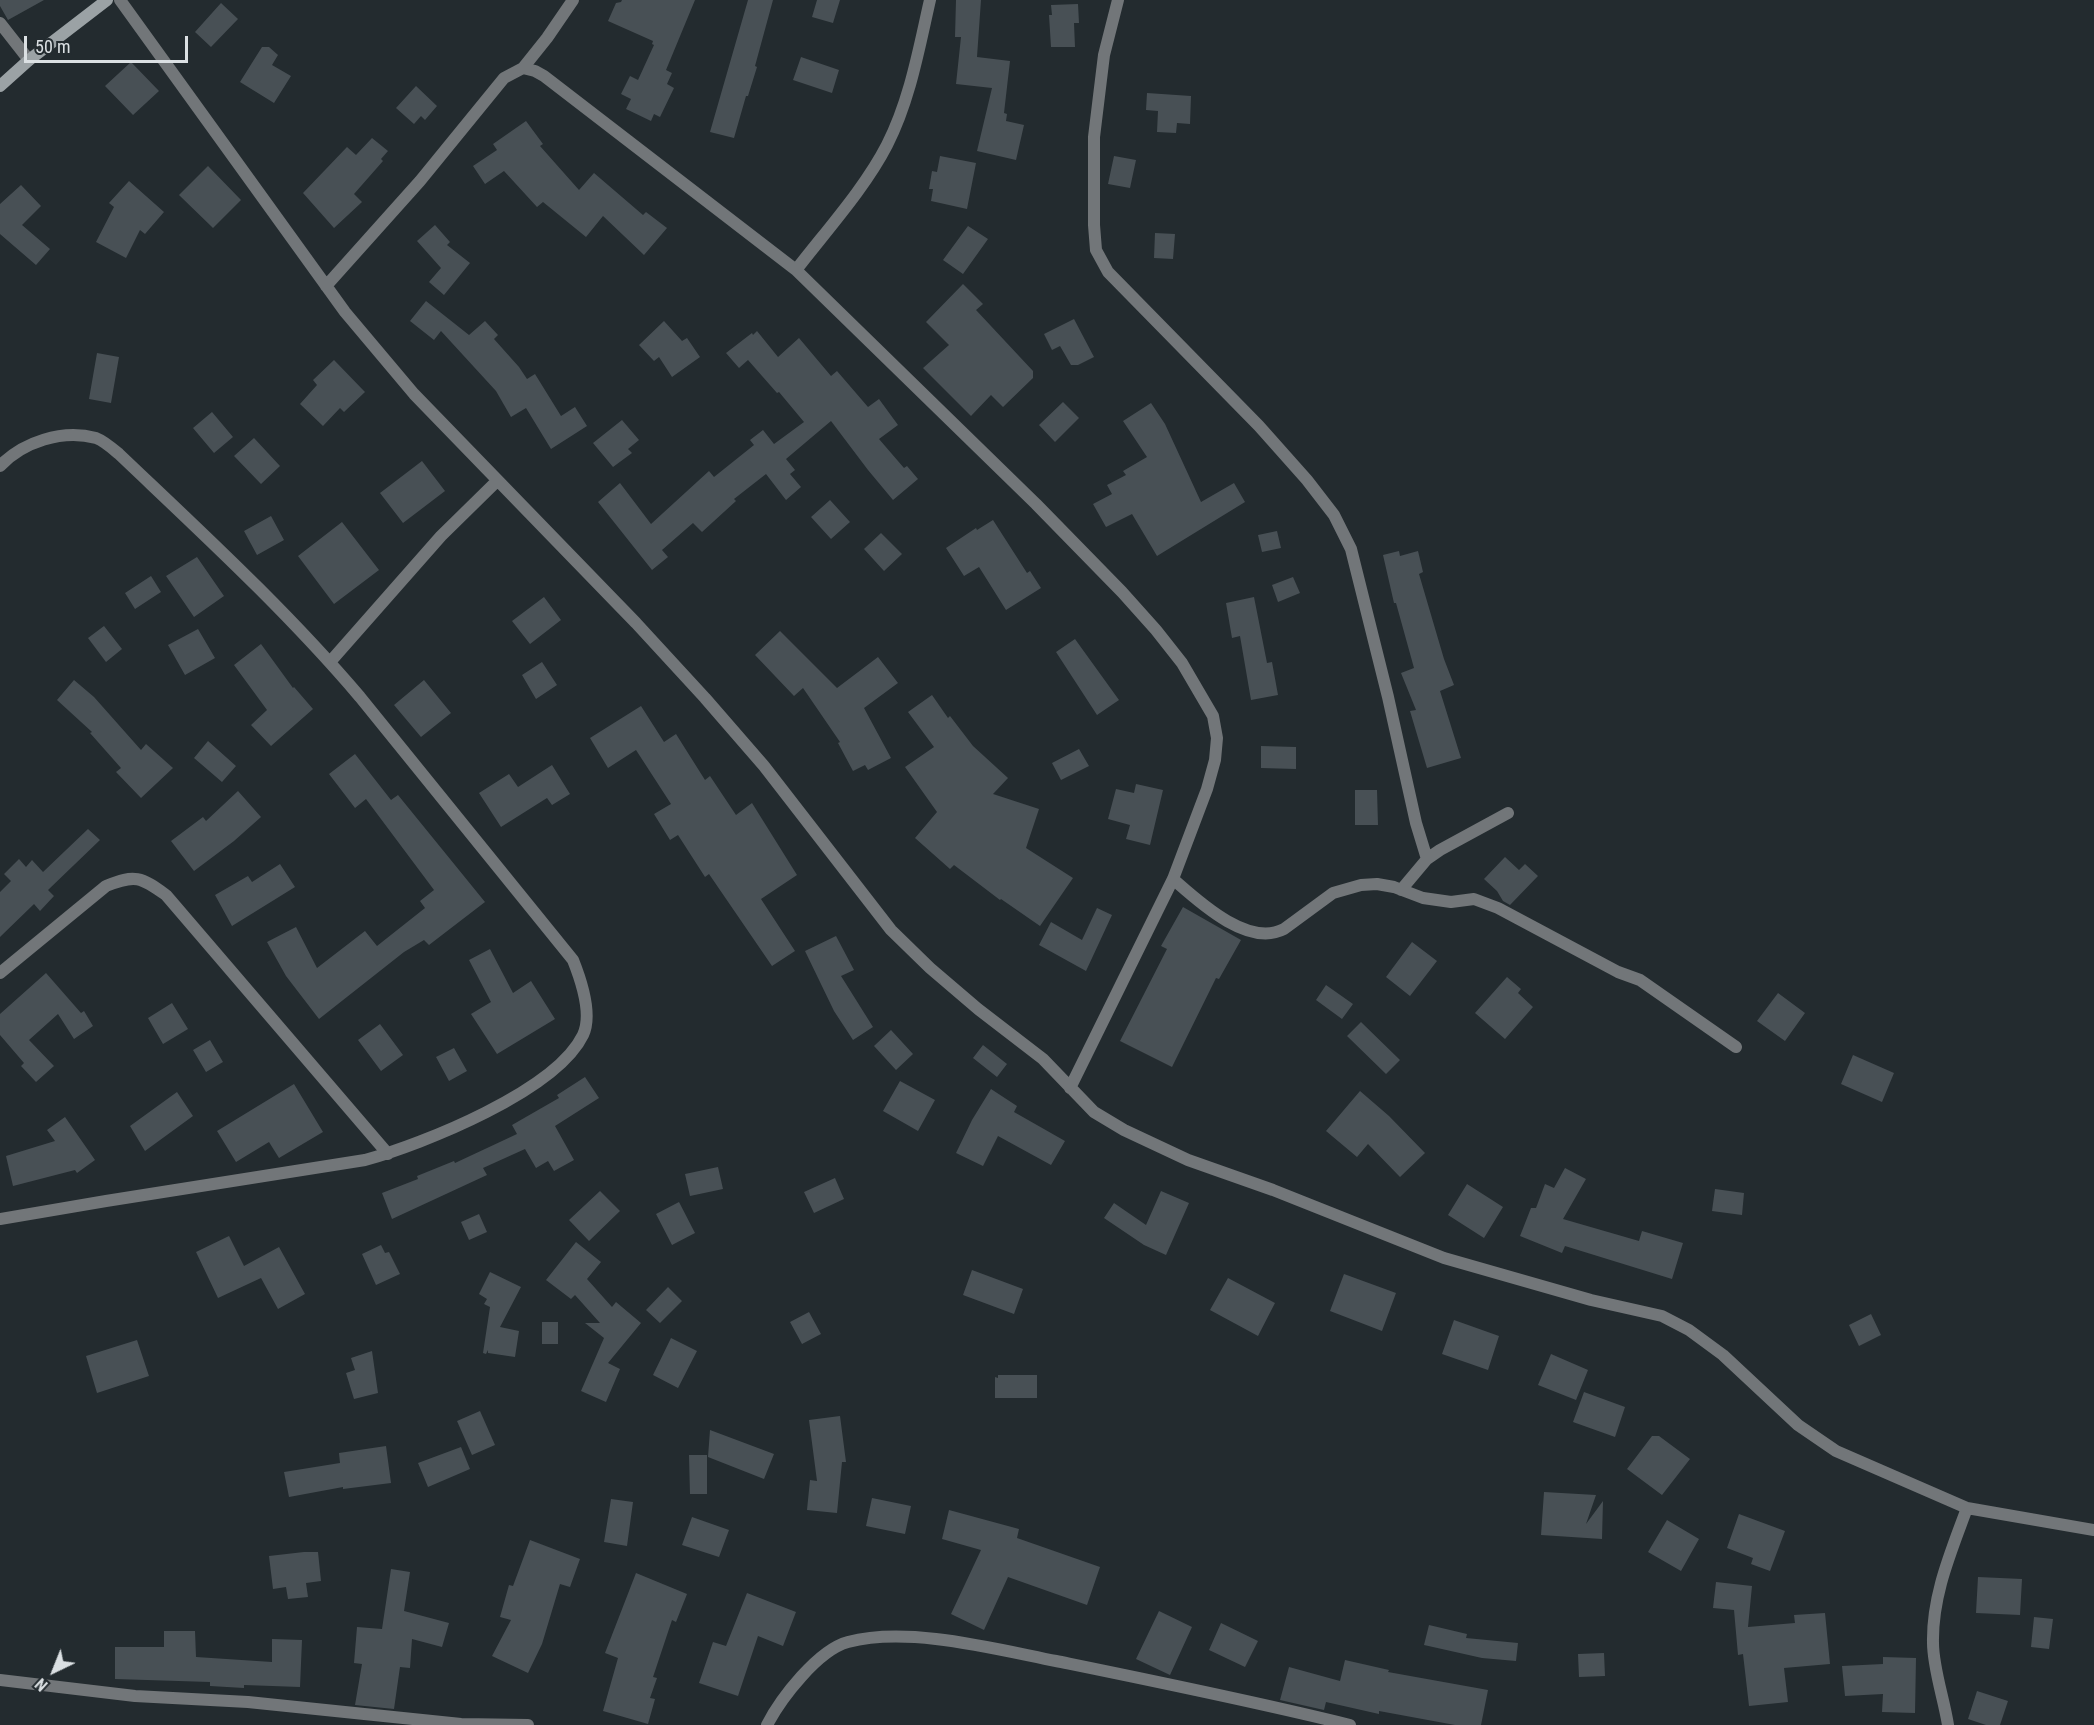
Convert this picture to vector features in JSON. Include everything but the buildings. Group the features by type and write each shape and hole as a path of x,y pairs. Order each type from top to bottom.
{"street":[{"path":"0,86 29,60 107,0"},
{"path":"120,0 326,286 414,394 636,623 705,698 764,766 891,930 930,968 978,1009 1043,1059 1094,1112 1108,1122 1188,1160 1273,1190 1444,1258 1590,1300 1662,1316 1689,1330 1723,1355 1798,1425 1836,1451 1966,1508 2094,1530"},
{"path":"326,286 420,181 504,78 523,68 573,0"},
{"path":"796,270 869,174 888,144 913,73 930,0"},
{"path":"1118,0 1104,55 1094,136 1096,250 1108,272 1259,426 1307,480 1334,515 1351,549 1388,697 1416,823 1427,859"},
{"path":"0,23 29,60"},
{"path":"523,68 535,70 544,76 796,270 1036,504 1106,576 1156,630 1198,688 1213,716 1216,738 1215,760 1208,789 1173,879 1070,1088"},
{"path":"0,466 11,455 28,445 50,438 75,436 96,439 107,445 251,579 330,662 573,960 584,987 586,1013 584,1033 570,1054 536,1084 492,1109 416,1144 388,1154 365,1160 0,1220"},
{"path":"330,662 441,536 497,482"},
{"path":"1401,890 1427,859 1508,813"},
{"path":"0,973 106,886 125,878 145,880 166,895 388,1154"},
{"path":"1173,879 1218,915 1238,926 1269,933 1284,929 1324,898 1342,889 1377,884 1423,898 1451,902 1474,899 1498,908 1618,972 1640,980 1736,1047"},
{"path":"1948,1725 1932,1644 1938,1587 1966,1508"},
{"path":"767,1725 778,1704 818,1660 846,1642 875,1637 918,1637 1000,1651 1106,1671 1350,1725"},
{"path":"0,1680 135,1696 248,1702 462,1724 528,1725"}]}
